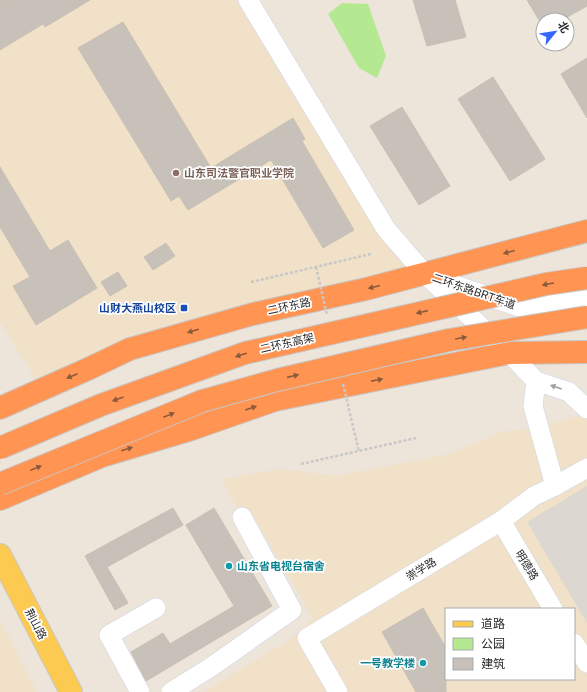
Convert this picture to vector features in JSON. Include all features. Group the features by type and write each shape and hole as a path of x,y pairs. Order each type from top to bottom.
{"highway":[{"name":"二环东路","path":"0,408 130,349 253,314 366,289 587,231"},
{"name":"二环东高架","path":"0,448 101,405 244,353 546,284 587,278"},
{"path":"0,484 202,402 277,380 449,340 587,317"},
{"path":"544,352 587,336"},
{"path":"544,352 587,345"},
{"path":"0,499 102,456 189,430 275,400 509,353 587,352"}],"main road":[{"name":"荆山路","path":"0,555 72,692"}],"street":[{"path":"248,0 386,229 425,274 509,353 536,381 569,392 587,409"},
{"name":"二环东路BRT车道","path":"425,274 522,308 587,299"},
{"name":"二环东路BRT车道","path":"509,353 522,308"},
{"path":"536,381 533,406 555,486"},
{"name":"崇学路","path":"338,692 307,638 501,521 534,496 587,468"},
{"path":"171,692 211,667 292,610 242,517"},
{"name":"明德路","path":"501,521 552,608"},
{"path":"140,692 109,635 156,608"},
{"path":"575,645 587,664"}],"path":[{"path":"251,282 371,254"},
{"path":"301,464 416,438"}],"shaded area":[{"name":"山东司法警官职业学院","path":"0,0 248,0 425,274 130,349 42,389 0,322"},
{"path":"587,413 587,692 204,692 300,633 313,618 253,516 238,509 222,479 281,469 336,476 450,454 501,432 539,427"},
{"path":"587,486 587,623 527,522"},
{"path":"0,619 32,682 37,692 0,692"}],"green space":[{"path":"342,3 368,4 386,56 377,78 359,68 328,14"}],"building":[{"path":"0,0 90,0 45,27 43,24 0,50"},
{"path":"413,0 455,0 466,37 427,46"},
{"path":"527,0 587,0 587,6 575,13 535,12 535,13"},
{"path":"123,22 211,168 293,118 305,139 302,141 354,230 323,248 271,160 188,210 179,196 171,201 78,48"},
{"path":"587,58 587,118 561,74"},
{"path":"493,77 545,159 510,181 458,99"},
{"path":"402,107 450,186 419,205 370,126"},
{"path":"0,167 50,251 68,240 97,288 36,325 13,286 30,277 0,227"},
{"path":"166,243 175,256 153,270 144,257"},
{"path":"118,272 127,286 110,296 101,282"},
{"path":"173,508 183,525 107,567 128,603 115,610 85,556"},
{"name":"山东省电视台宿舍","path":"214,508 272,606 146,681 131,652 163,633 170,644 234,606 186,525"},
{"name":"一号教学楼","path":"423,608 445,646 446,692 416,692 382,632"}],"place":[{"name":"山东司法警官职业学院","path":"176,173"},
{"name":"山财大燕山校区","path":"184,308"},
{"name":"山东省电视台宿舍","path":"229,566"},
{"name":"一号教学楼","path":"423,663"}]}
